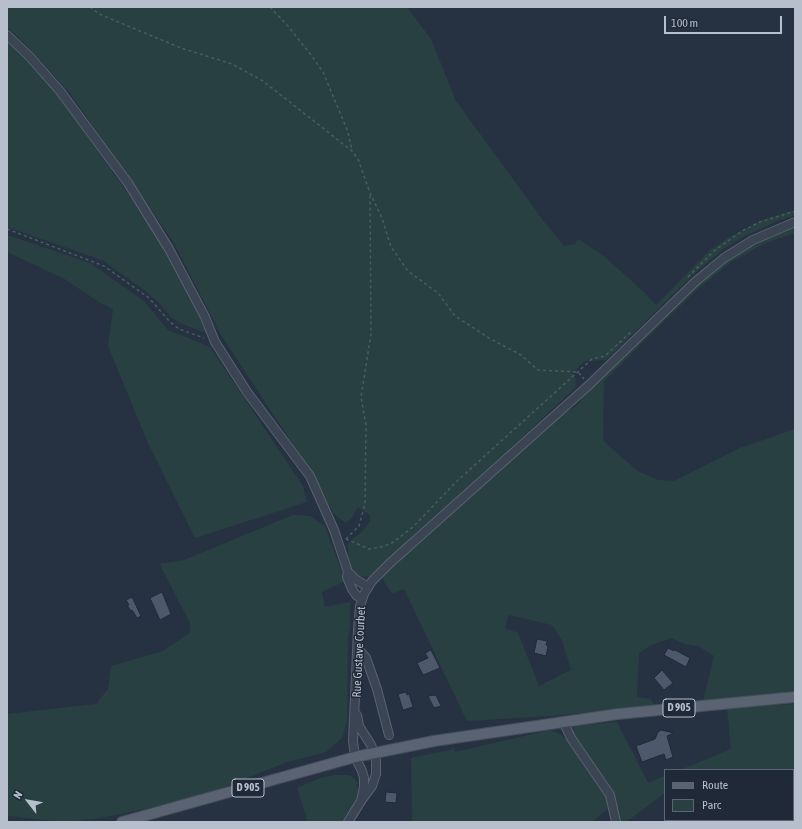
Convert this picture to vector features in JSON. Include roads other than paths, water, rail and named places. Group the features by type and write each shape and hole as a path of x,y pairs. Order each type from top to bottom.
{"main road":[{"name":"D 905","path":"122,822 374,753 434,741 563,721 663,709 795,697"}],"street":[{"path":"7,35 29,56 60,91 128,183 169,249 205,317 216,342 246,392 310,476 340,546 348,572 347,577 352,589 356,595 362,599"},
{"name":"Rue Gustave Courbet","path":"360,801 364,787 364,778 355,758 353,736 356,710 357,651 360,606 368,587 390,563 589,385 695,282 724,258 753,240 795,222"},
{"path":"348,572 355,579 368,587"},
{"path":"357,651 361,652 366,658 377,689 389,735"},
{"name":"Rue Gustave Courbet","path":"356,710 360,726 374,753"},
{"path":"563,721 571,738 610,795 616,822"},
{"path":"348,822 360,801 372,786 376,774 376,760 374,753"}]}
